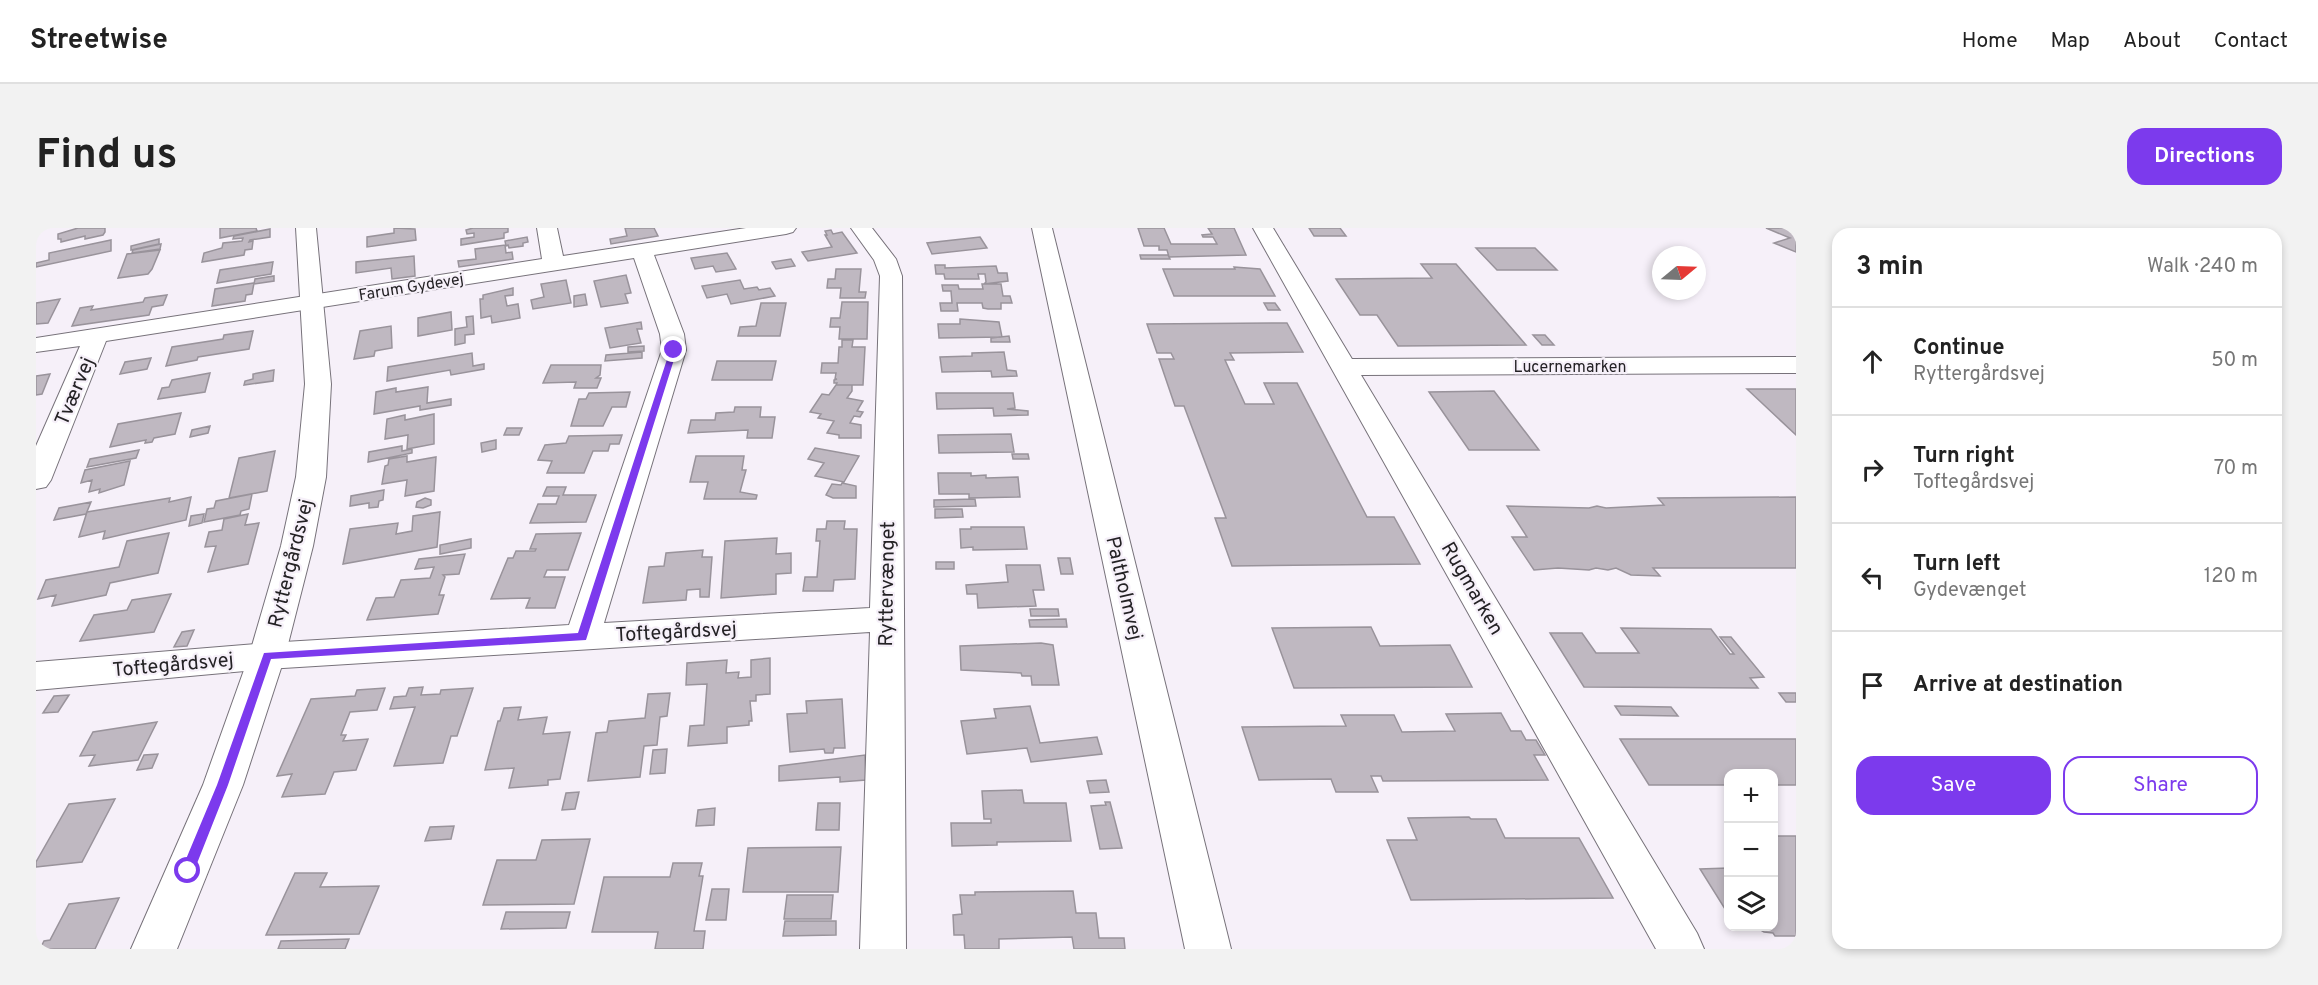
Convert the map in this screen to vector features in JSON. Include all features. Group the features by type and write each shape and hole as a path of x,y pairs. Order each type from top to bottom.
{"street":[{"name":"Ryttergårdsvej","path":"154,949 223,785 267,656 297,546 311,477 318,384 306,228"},
{"path":"547,228 554,263"},
{"name":"Farum Gydevej","path":"36,345 786,228"},
{"name":"Ryttervænget","path":"861,228 885,259 891,276 883,949"},
{"name":"Paltholmvej","path":"1042,228 1208,949"},
{"name":"Rugmarken","path":"1263,228 1681,949"},
{"path":"582,637 674,350 672,334 642,251"},
{"name":"Tværvej","path":"36,480 97,334"},
{"name":"Lucernemarken","path":"1344,367 1796,365"},
{"name":"Toftegårdsvej","path":"36,676 267,656 886,619"}],"building":[{"path":"78,228 105,228 105,232 103,235 85,239 85,236 61,242 61,239 58,239 58,234"},
{"path":"220,228 256,228 257,231 220,238"},
{"path":"394,228 415,229 416,240 367,247 367,237 394,233"},
{"path":"508,228 508,232 504,233 504,238 461,245 461,239 474,237 474,233 467,234 466,230"},
{"path":"625,228 654,228 658,236 611,244 610,239 627,236"},
{"path":"1138,228 1164,228 1171,244 1217,244 1213,237 1203,237 1202,235 1212,234 1208,228 1234,228 1246,255 1169,257 1167,250 1159,250 1159,246 1144,246"},
{"path":"1309,228 1340,228 1346,236 1314,236"},
{"path":"1766,228 1796,228 1796,252 1774,243 1790,238"},
{"path":"270,229 270,237 250,240 249,242 253,241 252,249 245,250 244,255 202,262 204,253 222,248 223,243 242,241 243,238 233,239 234,236"},
{"path":"831,230 833,234 842,232 857,253 808,261 802,252 832,247 825,235 827,235 825,231"},
{"path":"527,237 528,242 523,243 523,246 509,248 508,245 506,246 505,241"},
{"path":"980,237 987,248 932,254 927,243"},
{"path":"159,239 159,244 131,250 131,246"},
{"path":"111,240 111,251 36,267 36,263 49,260 49,253"},
{"path":"161,244 160,249 132,253 133,250"},
{"path":"505,245 506,253 512,252 513,259 459,267 458,261 476,259 475,249"},
{"path":"1476,248 1535,248 1557,270 1497,270"},
{"path":"160,250 148,274 118,278 127,254"},
{"path":"727,253 736,269 716,272 713,266 695,269 691,258"},
{"path":"1140,255 1168,255 1170,259 1141,259"},
{"path":"414,256 415,276 392,279 391,268 356,273 356,262"},
{"path":"791,259 795,266 776,269 772,262"},
{"path":"273,262 271,274 217,283 220,270"},
{"path":"1421,264 1456,264 1526,345 1398,346 1377,315 1360,315 1336,279 1432,278"},
{"path":"935,265 945,265 945,268 996,266 998,273 1007,273 1008,281 984,284 985,274 978,274 979,279 945,279 944,274 936,274"},
{"path":"1234,267 1260,269 1275,296 1174,296 1163,269 1235,269"},
{"path":"836,269 861,269 859,292 866,292 865,298 840,298 841,288 827,288 828,279 835,279"},
{"path":"626,275 631,293 625,294 628,303 601,307 594,281"},
{"path":"274,276 274,281 254,284 255,279"},
{"path":"566,280 571,303 533,309 531,300 544,297 541,284"},
{"path":"740,280 744,289 770,288 775,296 731,304 727,294 707,298 702,286"},
{"path":"254,283 252,294 246,295 245,301 212,306 215,289"},
{"path":"982,284 1001,284 1003,296 1010,296 1012,303 1001,303 1001,309 988,309 983,308 982,303 957,303 958,311 941,311 940,303 952,303 951,291 943,291 942,285 958,285 959,289 983,289"},
{"path":"513,288 513,295 505,296 507,306 518,304 520,318 492,323 491,316 481,318 480,299 483,299 483,295"},
{"path":"585,294 587,305 574,307 574,296"},
{"path":"167,295 163,305 152,307 149,315 72,326 80,308 93,306 91,310 143,302 145,298"},
{"path":"60,299 48,323 36,324 36,303"},
{"path":"842,302 868,302 867,339 839,339 840,327 830,327 831,318 840,318"},
{"path":"761,303 786,303 780,336 738,336 740,327 756,326"},
{"path":"1264,303 1275,303 1280,310 1268,310"},
{"path":"451,312 452,330 418,336 418,318"},
{"path":"473,316 474,334 465,335 465,343 455,345 455,329 467,327 466,317"},
{"path":"960,319 999,322 1002,337 939,338 938,324 960,324"},
{"path":"641,322 642,329 637,329 641,343 610,348 605,328"},
{"path":"1287,323 1303,352 1230,353 1234,360 1225,360 1245,404 1274,404 1264,383 1297,383 1367,517 1394,517 1420,564 1232,566 1215,518 1226,518 1184,406 1175,406 1159,359 1174,359 1171,353 1157,353 1147,324"},
{"path":"391,326 392,348 375,351 374,356 354,359 360,331"},
{"path":"253,331 249,349 198,357 197,360 166,366 172,347 223,339 224,335"},
{"path":"1533,335 1545,335 1554,345 1542,345"},
{"path":"1009,336 1010,342 991,342 991,338"},
{"path":"842,340 853,340 852,347 865,347 863,385 836,385 834,380 837,379 835,379 836,373 821,373 822,363 838,363"},
{"path":"644,346 644,351 628,352 628,347"},
{"path":"642,352 642,358 605,361 606,355"},
{"path":"1004,352 1007,370 1016,371 1017,376 992,377 991,371 942,372 940,357"},
{"path":"472,353 473,366 484,364 484,369 451,375 450,370 387,381 388,367"},
{"path":"151,358 147,369 120,374 125,362"},
{"path":"717,361 776,361 772,380 712,380"},
{"path":"551,365 601,365 600,375 596,378 601,378 597,388 574,388 576,382 543,383"},
{"path":"274,370 273,381 244,385 245,381 253,379 253,374"},
{"path":"210,373 205,392 158,399 162,388 169,387 172,380"},
{"path":"50,374 42,394 36,395 36,376"},
{"path":"836,385 852,385 852,391 847,398 863,401 857,411 863,412 860,417 854,416 850,423 861,425 861,438 839,438 839,435 827,433 834,421 818,418 821,414 810,412 822,394 829,395"},
{"path":"428,387 427,403 451,399 451,405 420,410 420,406 374,414 376,392 396,388 396,392"},
{"path":"1747,389 1796,389 1796,435"},
{"path":"1494,391 1539,450 1469,450 1429,392"},
{"path":"630,392 626,407 612,407 603,426 571,426 579,399 586,399 589,393"},
{"path":"936,393 1013,393 1015,408 1007,409 1028,411 1028,415 994,416 993,408 937,409"},
{"path":"735,407 761,407 760,417 775,417 772,438 747,438 748,430 688,433 691,420 715,420 716,413 734,412"},
{"path":"181,413 175,434 154,438 152,442 145,443 146,440 110,447 118,424"},
{"path":"434,414 434,444 407,449 408,435 385,439 387,419 405,415 405,420"},
{"path":"210,426 208,433 190,437 192,430"},
{"path":"507,428 522,428 519,435 504,435"},
{"path":"1011,434 1014,452 939,453 938,435"},
{"path":"622,435 619,444 610,444 608,451 593,451 584,473 547,473 552,461 538,460 545,445 566,443 569,436"},
{"path":"496,440 496,449 482,452 481,443"},
{"path":"402,446 402,451 412,449 412,453 368,462 369,452"},
{"path":"815,448 859,456 844,482 815,476 824,463 808,459"},
{"path":"139,450 136,458 87,467 90,459"},
{"path":"275,451 267,491 229,498 239,458"},
{"path":"1012,454 1028,454 1029,459 1013,459"},
{"path":"407,456 407,462 436,457 434,491 405,496 407,480 382,484 385,466 388,465 389,459"},
{"path":"696,456 744,456 742,470 746,470 740,492 757,495 756,499 704,499 708,482 690,482"},
{"path":"130,461 124,485 99,493 100,489 89,492 92,480 81,483 85,470"},
{"path":"938,473 971,473 971,476 986,475 986,478 1018,477 1020,497 969,498 969,494 939,494"},
{"path":"842,483 856,486 856,498 833,498 826,495 832,484 841,485"},
{"path":"547,487 566,487 563,495 596,495 586,522 530,523 538,504 556,504 559,496 543,496"},
{"path":"384,490 383,500 379,501 378,507 369,508 369,503 350,506 351,496"},
{"path":"252,494 249,509 241,511 240,515 204,522 207,509 214,508 216,501"},
{"path":"191,497 186,520 103,539 105,531 79,537 87,512 170,498 169,502"},
{"path":"1796,497 1796,568 1653,568 1660,576 1631,575 1616,568 1608,570 1558,568 1534,570 1512,537 1527,537 1507,506 1589,508 1597,506 1606,508 1664,505 1658,498"},
{"path":"425,498 431,500 431,505 423,508 416,507 417,502"},
{"path":"975,499 976,506 934,507 934,500"},
{"path":"91,502 86,514 54,520 59,508"},
{"path":"935,509 962,509 963,517 935,518"},
{"path":"440,512 437,547 343,564 350,529 398,523 396,534 412,531 413,516"},
{"path":"204,514 202,523 189,526 191,516"},
{"path":"248,514 245,525 259,523 248,564 208,572 216,546 205,547 209,532 222,530 224,519"},
{"path":"827,521 845,521 844,529 857,529 855,579 834,580 833,591 803,591 805,577 817,577 820,541 816,541 817,529 826,529"},
{"path":"971,527 1024,527 1027,549 973,550 973,547 961,548 960,529 971,529"},
{"path":"169,533 158,573 110,583 106,595 52,606 56,595 38,599 46,580 119,567 127,541"},
{"path":"581,533 568,570 547,570 544,577 565,577 555,608 526,608 530,598 491,599 508,558 513,558 516,551 535,551 536,549 530,549 536,534"},
{"path":"777,538 776,554 791,553 791,573 776,574 776,594 721,598 725,541"},
{"path":"471,539 471,548 440,554 440,545"},
{"path":"703,550 702,557 712,557 709,597 700,597 700,589 687,590 686,600 643,603 649,567 664,566 666,553"},
{"path":"465,554 459,574 443,575 445,577 439,595 444,595 438,614 367,620 376,598 394,597 401,580 430,578 434,567 415,569 419,559"},
{"path":"1058,558 1070,558 1073,574 1061,574"},
{"path":"936,562 954,562 954,569 936,569"},
{"path":"1006,565 1040,565 1044,590 1033,590 1036,606 978,608 977,594 967,594 966,585 1008,582"},
{"path":"171,594 154,632 80,641 94,615 127,610 132,600"},
{"path":"1030,609 1058,609 1059,616 1031,616"},
{"path":"1066,619 1067,627 1030,627 1029,620"},
{"path":"1371,627 1380,646 1450,645 1472,687 1294,688 1272,628"},
{"path":"1621,628 1711,629 1730,654 1734,654 1720,637 1731,637 1764,677 1750,678 1758,688 1584,687 1550,633 1582,633 1596,653 1639,653"},
{"path":"194,630 187,646 174,647 182,632"},
{"path":"1041,643 1053,645 1059,685 1032,685 1031,676 1022,676 1021,673 961,670 960,646"},
{"path":"770,658 770,694 756,695 756,701 750,701 752,721 749,721 749,725 727,727 727,743 688,746 690,726 704,725 707,684 686,685 687,663 727,660 726,673 739,672 738,678 751,677 751,660"},
{"path":"423,687 421,695 440,694 441,690 473,688 457,736 451,736 443,763 394,766 415,707 390,709 394,697 406,696 409,688"},
{"path":"385,688 377,710 350,712 341,735 346,735 343,741 368,739 356,770 334,772 325,794 282,797 292,774 277,776 311,699 355,696 357,690"},
{"path":"670,693 667,716 660,717 657,745 644,746 640,777 588,781 596,733 607,732 609,721 645,718 648,694"},
{"path":"1779,693 1796,693 1796,702 1786,702"},
{"path":"69,695 58,712 43,713 54,696"},
{"path":"842,699 845,748 834,748 833,753 825,753 824,749 790,752 787,714 807,713 806,701"},
{"path":"1030,706 1040,743 1097,737 1102,754 1031,762 1027,748 967,754 961,721 996,718 994,709"},
{"path":"1615,706 1671,707 1678,716 1621,715"},
{"path":"521,707 518,720 547,717 543,734 570,732 560,779 548,780 548,785 509,788 514,768 485,770 498,721 500,721 504,708"},
{"path":"1501,713 1511,731 1521,731 1526,740 1536,740 1545,755 1534,755 1548,780 1383,781 1381,776 1371,776 1378,792 1336,792 1331,779 1259,780 1242,727 1346,726 1341,715 1394,715 1402,732 1455,731 1446,714"},
{"path":"157,722 138,760 89,766 95,755 80,756 93,732"},
{"path":"1620,739 1796,739 1796,785 1778,785 1778,769 1724,769 1724,785 1649,785"},
{"path":"667,749 665,773 650,774 653,750"},
{"path":"158,754 152,768 137,770 144,755"},
{"path":"865,755 866,780 840,782 840,777 779,781 779,766"},
{"path":"1106,780 1109,792 1090,793 1087,781"},
{"path":"1022,790 1024,803 1066,803 1071,841 997,842 997,845 952,846 951,823 991,823 991,819 984,819 982,791"},
{"path":"579,792 575,809 562,810 566,793"},
{"path":"115,799 82,862 36,867 36,862 69,804"},
{"path":"1105,802 1110,802 1122,848 1100,849 1091,806 1106,805"},
{"path":"818,803 840,803 839,830 816,830"},
{"path":"715,808 714,825 696,826 698,810"},
{"path":"1469,817 1471,819 1496,819 1505,838 1579,838 1613,898 1411,900 1387,840 1417,840 1408,818"},
{"path":"454,826 451,839 425,841 430,827"},
{"path":"1778,836 1796,836 1796,936 1775,936 1773,933 1762,931 1778,931"},
{"path":"590,839 574,904 483,905 497,860 536,860 542,840"},
{"path":"841,847 838,892 743,892 748,848"},
{"path":"673,863 702,863 699,876 703,876 694,931 705,931 703,949 655,949 658,932 592,932 604,877 670,877"},
{"path":"1724,868 1724,907 1700,869"},
{"path":"295,873 327,873 320,887 379,886 359,934 266,935"},
{"path":"712,889 729,889 726,920 706,920"},
{"path":"1073,891 1076,913 1096,913 1099,938 1124,938 1125,949 1074,949 1072,937 999,939 999,949 965,949 964,935 954,935 953,915 962,914 960,895 975,895 975,892"},
{"path":"787,895 833,895 831,919 784,919"},
{"path":"119,898 95,949 40,949 44,941 50,940 69,904"},
{"path":"506,912 570,912 566,928 501,929"},
{"path":"785,921 836,921 836,935 783,936"},
{"path":"349,939 345,949 278,949 281,941"}],"route":[{"path":"188,871 223,785 267,656 582,637 674,350"}]}
